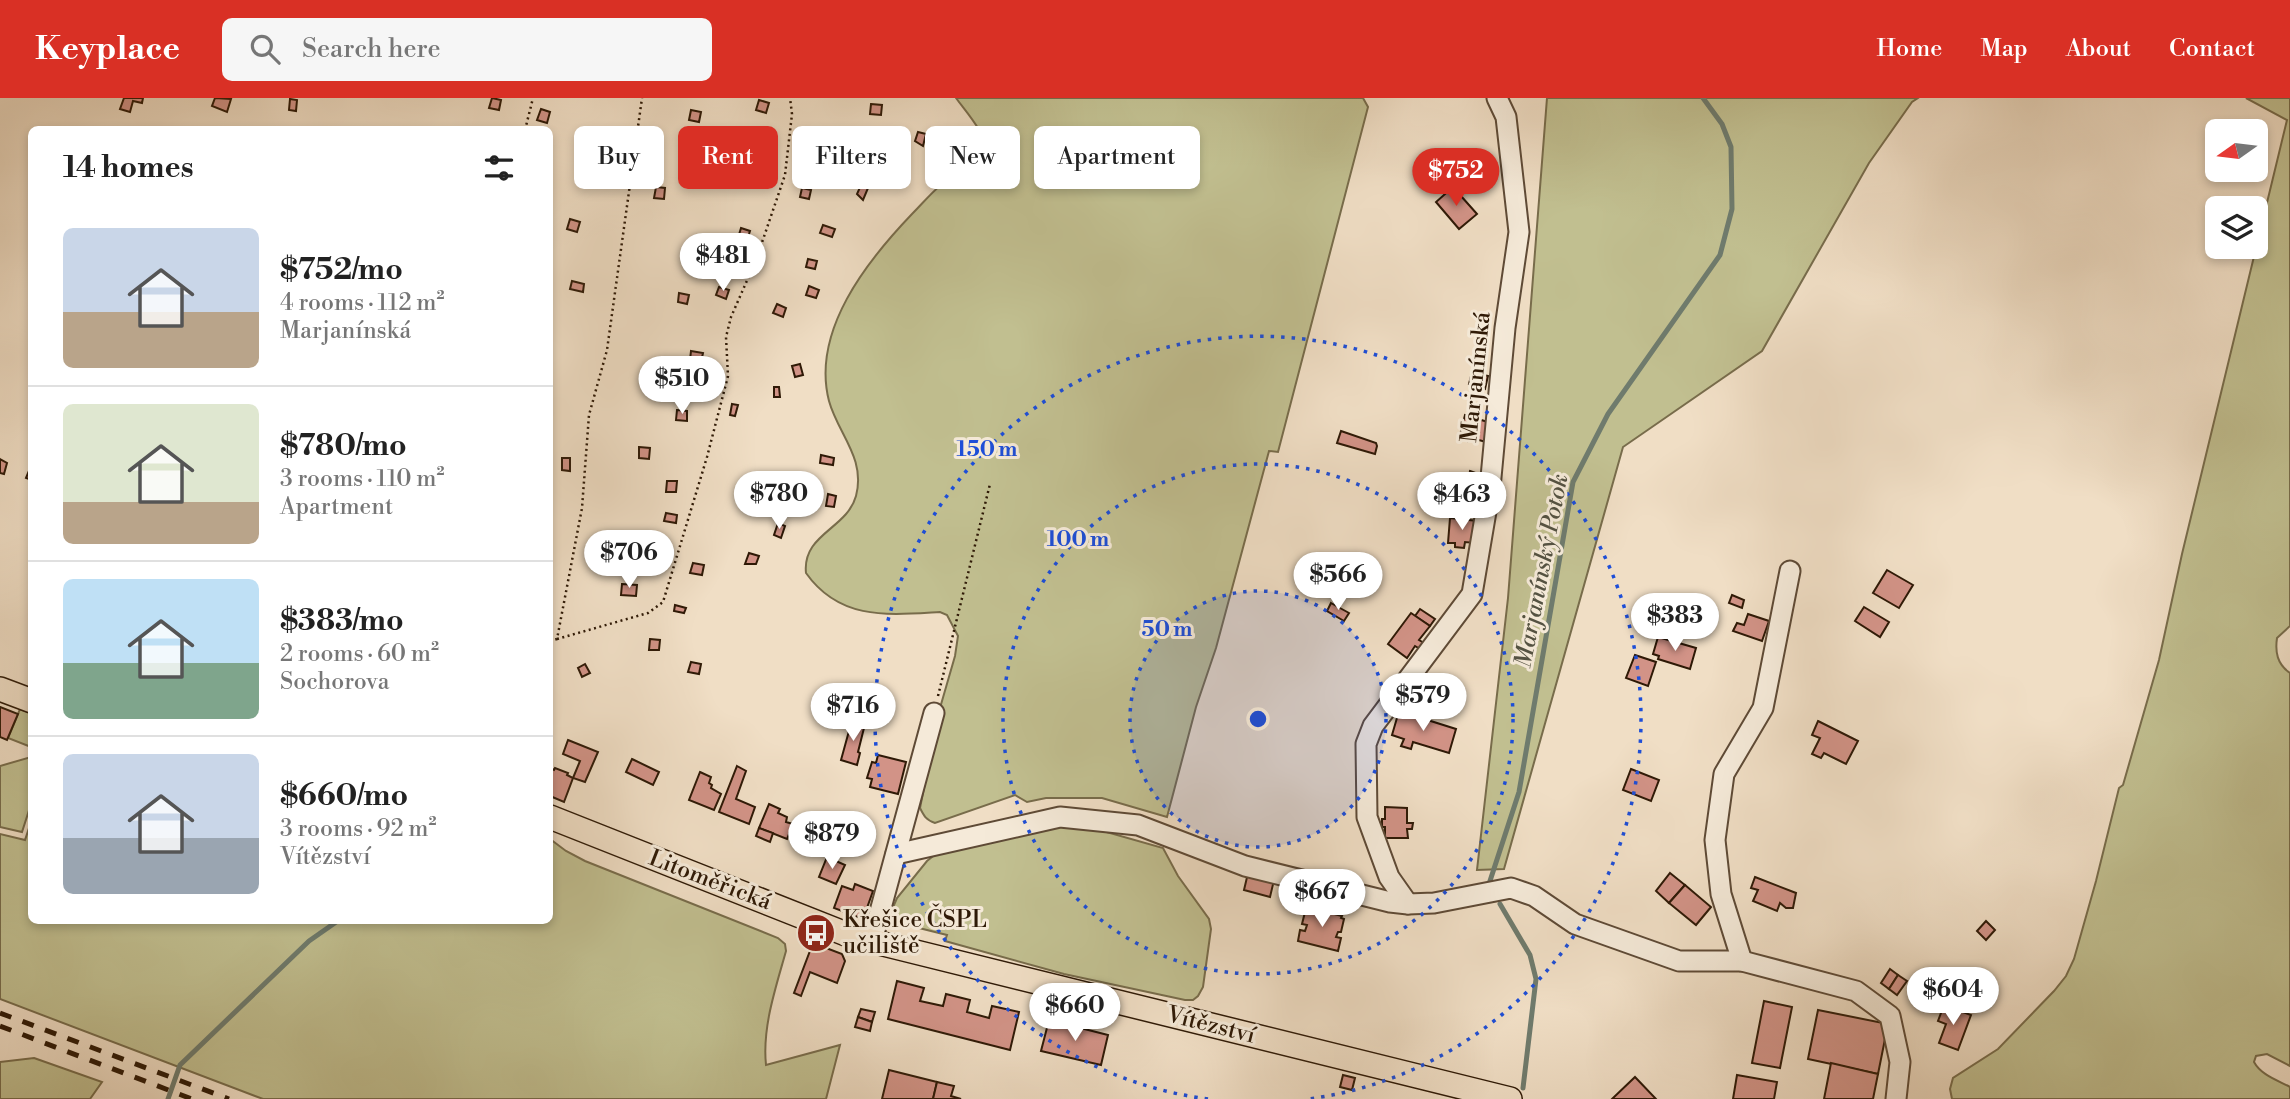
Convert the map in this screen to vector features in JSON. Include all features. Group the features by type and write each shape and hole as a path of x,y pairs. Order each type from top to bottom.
{"main road":[{"path":"0,689 28,700"},
{"name":"Litoměřická","path":"553,818 851,936 872,941"},
{"name":"Vítězství","path":"872,941 1510,1099"}],"street":[{"name":"Marjanínská","path":"1408,904 1389,877 1367,817 1366,744 1373,726 1472,594 1490,488 1505,328 1519,232 1506,117 1497,98"},
{"path":"1742,961 1721,894 1715,840 1724,774 1763,708 1790,571"},
{"path":"872,941 934,713"},
{"path":"896,854 1060,817 1138,825 1245,866 1390,902 1434,903 1511,888 1534,896 1575,924 1679,961 1742,961 1856,991 1890,1016 1900,1062 1896,1099"}],"path":[{"path":"526,126 533,98"},
{"path":"557,639 582,508 589,415 609,338 642,98"},
{"path":"553,640 648,613 663,602 707,457 728,376 726,337 731,317 756,260 785,175 792,114 790,98"},
{"path":"934,713 990,484"}],"shaded area":[{"path":"956,98 1363,98 1368,107 1278,452 1269,451 1167,817 1102,798 1046,798 1027,802 1015,795 935,823 929,821 920,808 958,636 947,615 940,612 867,612 834,600 819,589 806,573 811,549 844,516 856,496 857,470 850,447 829,401 826,375 828,349 835,323 847,299 878,253 936,189 1020,189 1020,126 976,126"},
{"path":"1547,98 1918,98 1912,102 1869,163 1762,351 1623,447 1504,869 1477,870 1508,598"},
{"path":"2246,98 2290,98 2290,626 2277,638 2276,648 2280,662 2290,673 2290,1066 2267,1054 2256,1056 2254,1062 2265,1074 2290,1087 2290,1099 1952,1099 1950,1089 1953,1078 1998,1049 2054,991 2066,976 2074,959 2119,788 2123,785 2159,660 2253,259 2268,259 2268,199 2287,120"},
{"path":"20,709 28,712 28,746 8,738"},
{"path":"28,758 28,813 22,832 0,827 0,766"},
{"path":"1046,824 1096,829 1163,848 1178,876 1209,919 1211,929 1203,987 1198,996 1193,1000 1185,1000 1064,974 945,941 947,935 919,928 893,916 891,912 897,898 927,861 942,849"},
{"path":"28,831 28,924 553,924 553,841 585,861 778,938 785,944 786,951 768,1022 766,1065 840,1045 826,1099 263,1099 0,999 0,834 25,840"},
{"path":"34,1058 102,1082 90,1099 0,1099 0,1062"}],"building":[{"path":"124,98 143,98 142,103 133,101 130,112 120,109"},
{"path":"215,98 231,99 227,112 212,106"},
{"path":"492,98 501,100 499,110 489,108"},
{"path":"290,99 297,100 296,111 289,110"},
{"path":"759,100 769,103 766,113 756,110"},
{"path":"871,104 882,105 881,115 870,114"},
{"path":"541,109 550,112 547,123 537,120"},
{"path":"691,110 701,112 699,122 689,120"},
{"path":"918,132 925,134 923,146 915,141"},
{"path":"1453,187 1477,214 1459,229 1436,202"},
{"path":"665,188 664,199 654,198 656,189"},
{"path":"802,189 811,190 809,199 800,197"},
{"path":"859,189 868,189 863,200 857,194"},
{"path":"570,219 580,222 577,232 567,229"},
{"path":"823,225 835,229 832,237 820,233"},
{"path":"741,228 750,231 747,240 738,238"},
{"path":"688,241 699,243 697,252 687,250"},
{"path":"808,259 817,261 815,269 806,267"},
{"path":"572,281 584,284 583,292 570,289"},
{"path":"809,286 819,290 816,298 806,295"},
{"path":"719,287 729,290 726,299 716,295"},
{"path":"679,293 689,295 687,304 678,302"},
{"path":"777,304 786,308 783,317 773,313"},
{"path":"691,351 703,353 701,362 690,360"},
{"path":"800,364 803,375 795,377 792,366"},
{"path":"1472,372 1488,376 1485,389 1469,384"},
{"path":"670,376 680,378 678,389 668,387"},
{"path":"774,387 779,387 780,397 774,397"},
{"path":"732,404 738,405 735,416 730,415"},
{"path":"677,410 687,411 687,421 676,420"},
{"path":"1465,415 1491,423 1486,442 1468,437 1467,441 1459,439"},
{"path":"1341,431 1376,443 1375,454 1337,443"},
{"path":"639,447 650,448 649,459 639,458"},
{"path":"821,455 834,458 833,465 820,463"},
{"path":"562,458 570,458 570,471 562,470"},
{"path":"0,459 7,463 4,474 0,473"},
{"path":"1470,471 1484,476 1481,484 1468,481"},
{"path":"667,481 677,481 676,492 666,492"},
{"path":"742,485 752,489 750,496 739,493"},
{"path":"828,494 836,496 834,507 826,506"},
{"path":"666,513 677,515 676,523 664,521"},
{"path":"1450,518 1478,521 1475,543 1465,542 1464,548 1448,543"},
{"path":"778,523 785,526 781,538 774,535"},
{"path":"655,546 667,549 666,554 661,553 660,558 653,557"},
{"path":"749,553 759,556 756,564 745,564"},
{"path":"693,563 704,565 702,575 690,573"},
{"path":"1887,570 1913,585 1899,608 1873,593"},
{"path":"622,584 637,585 636,596 621,595"},
{"path":"1732,595 1744,600 1742,608 1729,603"},
{"path":"1331,603 1349,613 1344,621 1327,611"},
{"path":"675,605 686,608 684,613 674,611"},
{"path":"1864,607 1889,622 1880,637 1855,621"},
{"path":"1420,609 1435,619 1430,626 1415,616"},
{"path":"1411,613 1430,626 1419,640 1424,643 1420,649 1415,646 1407,658 1388,644"},
{"path":"1748,614 1769,621 1762,641 1733,631 1737,623 1744,625"},
{"path":"1658,637 1696,648 1690,669 1658,659 1659,656 1653,654"},
{"path":"650,639 660,640 659,650 649,650"},
{"path":"1635,655 1656,662 1648,686 1626,678"},
{"path":"691,662 701,664 699,674 688,672"},
{"path":"585,664 590,673 582,677 578,668"},
{"path":"0,707 18,714 7,740 0,737"},
{"path":"1399,711 1456,729 1449,753 1413,742 1411,749 1401,746 1404,739 1392,735"},
{"path":"852,720 865,724 857,765 841,760"},
{"path":"1818,721 1858,741 1846,764 1824,753 1821,758 1812,754 1820,738 1812,735"},
{"path":"568,740 598,752 585,782 573,778 580,761 563,754"},
{"path":"878,755 906,762 898,794 870,787 872,779 867,778 872,762 876,763"},
{"path":"632,759 659,772 653,785 626,772"},
{"path":"737,766 746,771 736,799 755,807 749,824 719,812"},
{"path":"555,768 573,778 564,802 553,797"},
{"path":"1631,769 1659,780 1651,801 1623,790"},
{"path":"700,772 711,777 711,788 721,794 714,810 689,800"},
{"path":"769,804 780,809 778,813 787,817 786,822 793,824 787,839 759,828"},
{"path":"1385,807 1407,808 1407,823 1413,823 1412,829 1407,829 1408,838 1385,838 1382,819 1385,819"},
{"path":"805,819 819,825 817,829 830,834 822,853 796,842"},
{"path":"759,828 773,833 770,842 756,836"},
{"path":"827,857 845,865 836,884 819,877"},
{"path":"1248,873 1274,880 1270,897 1244,890"},
{"path":"1670,873 1685,885 1669,903 1656,891"},
{"path":"1755,877 1796,893 1793,908 1786,908 1780,903 1777,911 1753,901 1758,890 1751,888"},
{"path":"855,884 873,891 863,919 834,908 842,886 853,890"},
{"path":"1685,885 1711,907 1696,925 1669,903"},
{"path":"1311,908 1342,916 1344,919 1341,932 1338,932 1336,937 1341,938 1338,951 1298,941 1300,930 1305,931 1307,925 1302,924 1305,912 1310,913"},
{"path":"1986,921 1995,930 1986,940 1977,931"},
{"path":"813,943 842,954 845,961 837,983 810,972 801,996 794,993"},
{"path":"1890,969 1898,975 1889,989 1881,983"},
{"path":"1898,975 1907,981 1897,995 1889,989"},
{"path":"897,981 924,988 920,1001 943,1006 946,994 970,1000 967,1012 989,1018 992,1006 1019,1012 1010,1050 888,1019"},
{"path":"1764,1001 1792,1007 1780,1068 1752,1063"},
{"path":"1944,1005 1971,1015 1958,1050 1939,1043 1946,1024 1938,1021"},
{"path":"861,1009 875,1012 872,1022 858,1017"},
{"path":"1818,1010 1888,1024 1878,1074 1808,1059"},
{"path":"858,1017 872,1022 870,1031 855,1027"},
{"path":"1049,1020 1108,1035 1101,1065 1041,1051"},
{"path":"1831,1063 1878,1074 1873,1099 1824,1099"},
{"path":"889,1070 937,1082 933,1099 882,1099"},
{"path":"1343,1075 1355,1078 1352,1090 1340,1087"},
{"path":"1737,1075 1777,1082 1774,1099 1733,1099"},
{"path":"1635,1077 1656,1099 1612,1099"},
{"path":"937,1082 954,1086 951,1096 961,1099 933,1099"}],"waterway":[{"name":"Marjanínský Potok","path":"1489,884 1519,792 1573,482 1608,414 1720,255 1732,209 1731,147 1722,124 1703,98"},
{"name":"Marjanínský Potok","path":"1500,904 1530,955 1536,979 1523,1088"},
{"path":"168,1099 180,1065 309,941 333,924"}],"railway":[{"path":"0,1013 229,1099"},
{"path":"0,1026 192,1099"}],"place":[{"name":"Křešice ČSPL učiliště","path":"816,933"}]}
